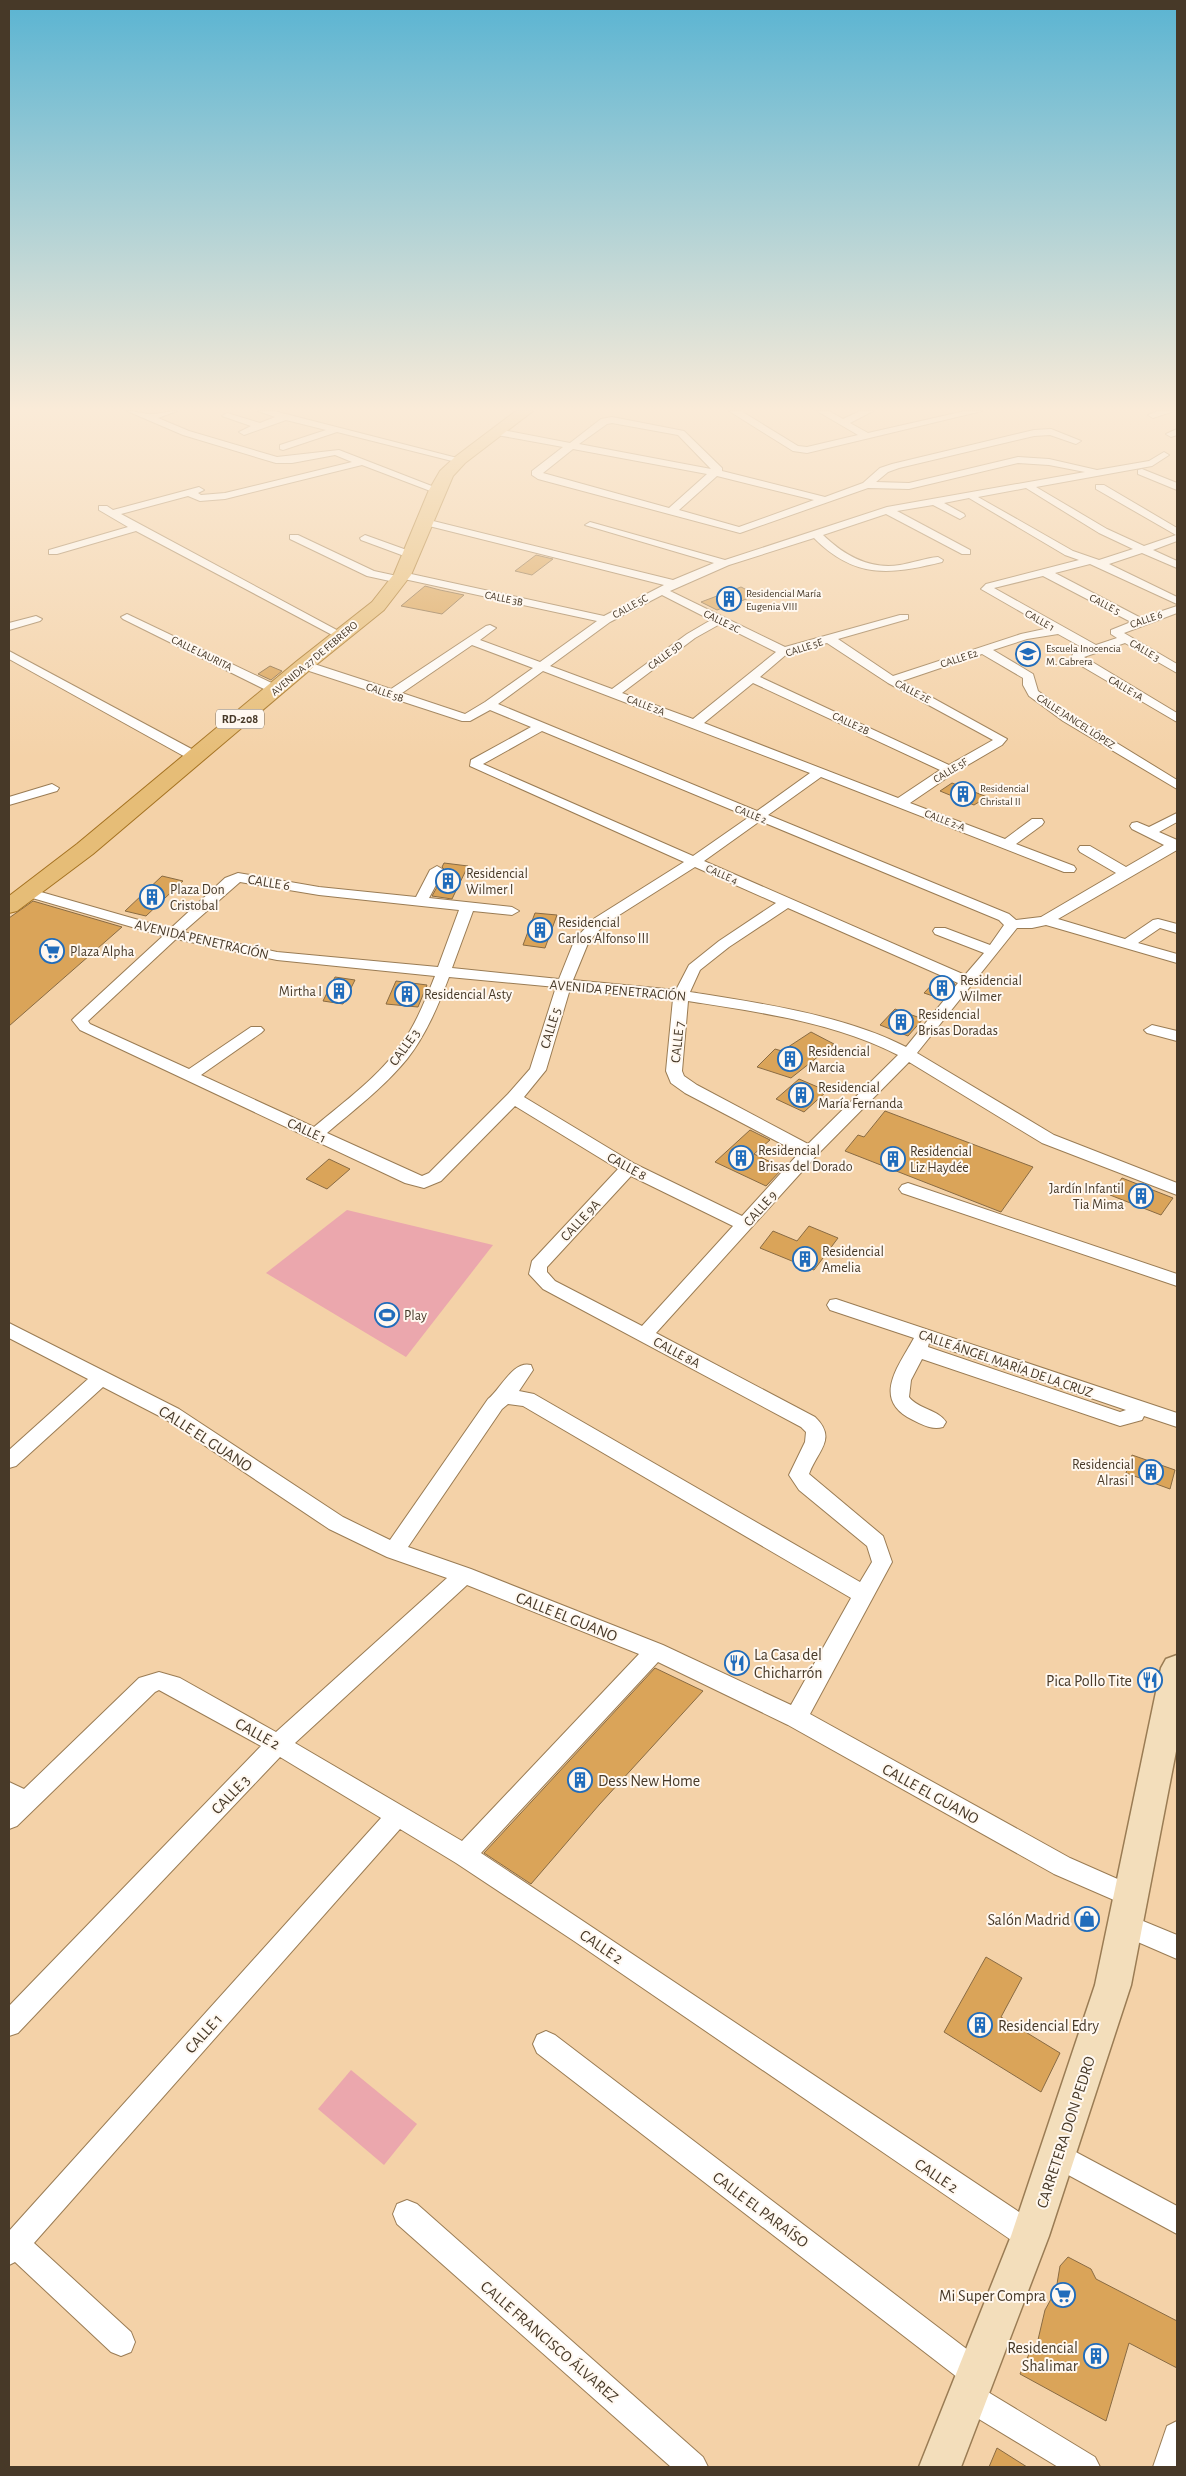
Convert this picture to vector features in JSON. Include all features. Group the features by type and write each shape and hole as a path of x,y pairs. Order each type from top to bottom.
{"main road":[{"name":"AVENIDA 27 DE FEBRERO","path":"9,906 85,849 194,756 276,690 340,634 378,606 400,578 422,527"}],"street":[{"path":"442,527 674,584"},
{"path":"595,527 725,563"},
{"path":"728,527 740,530 750,527"},
{"name":"CALLE 5C","path":"466,718 489,705 606,620 660,590 725,563 838,527"},
{"path":"918,527 966,552"},
{"path":"1022,527 1069,553 1095,562 1177,601"},
{"path":"1096,527 1177,565"},
{"path":"53,552 136,528 340,634"},
{"path":"816,534 832,551 855,563 873,569 893,569 938,560"},
{"name":"CALLE 3B","path":"294,537 371,574 400,578 606,620"},
{"path":"365,538 411,555"},
{"path":"1044,572 1144,550 1177,538"},
{"name":"CALLE 1","path":"1044,572 990,586 987,589 1094,649"},
{"name":"CALLE 5","path":"1044,572 1140,622"},
{"name":"CALLE 2C","path":"660,590 784,651"},
{"name":"CALLE 6","path":"1115,631 1177,609"},
{"name":"CALLE LAURITA","path":"128,617 276,690"},
{"name":"CALLE 5E","path":"696,724 784,651 904,617"},
{"path":"9,626 36,619"},
{"name":"CALLE 5D","path":"614,693 691,636 718,620"},
{"name":"CALLE E2","path":"1025,636 1044,622"},
{"path":"392,694 490,628"},
{"name":"CALLE E2","path":"892,680 1025,636 1059,630"},
{"name":"CALLE 3","path":"1115,631 1177,670"},
{"path":"1094,649 1126,638"},
{"name":"CALLE 2E","path":"829,639 994,746"},
{"name":"CALLE 2A","path":"472,641 696,724 819,773"},
{"name":"CALLE 1A","path":"1094,649 1076,657 1177,718"},
{"name":"CALLE JANCEL LÓPEZ","path":"984,650 1029,677 1029,685 1033,693 1067,718 1177,785"},
{"path":"9,654 194,756"},
{"name":"CALLE 5B","path":"304,665 466,718"},
{"name":"CALLE 2B","path":"752,678 949,770"},
{"name":"CALLE 2","path":"489,705 1004,917 1012,924"},
{"name":"CALLE 4","path":"542,726 476,764 476,766 590,818 695,861 786,903 968,982"},
{"name":"CALLE 5F","path":"900,803 949,770 994,746"},
{"name":"CALLE 5","path":"424,1182 435,1177 514,1098 538,1070 564,985 582,939 594,927 695,861 819,773"},
{"name":"CALLE 2-A","path":"819,773 1069,869"},
{"path":"9,801 52,788"},
{"path":"1176,845 1143,829 1177,817"},
{"path":"1007,844 1037,822"},
{"path":"1012,924 1032,924 1046,920 1113,879 1176,845"},
{"path":"1085,849 1127,873"},
{"path":"420,902 436,870"},
{"name":"CALLE 6","path":"80,1020 174,935 230,881 238,877 319,891 512,911"},
{"name":"AVENIDA PENETRACIÓN","path":"27,892 174,935 237,950 277,956 681,995 754,1007 816,1021 879,1039 908,1054 1048,1139 1177,1189"},
{"name":"CALLE 7","path":"786,903 724,944 694,968 681,995 674,1071 677,1078 691,1089 810,1152"},
{"name":"CALLE 3","path":"316,1134 401,1056 416,1034 443,972 468,906"},
{"path":"1046,920 1177,959"},
{"path":"1127,944 1158,923 1177,928"},
{"name":"CALLE 9","path":"644,1335 810,1152 908,1054 993,951 1012,924"},
{"path":"940,931 993,951"},
{"path":"1163,954 1177,943"},
{"name":"CALLE 1","path":"80,1020 85,1027 411,1179 424,1182"},
{"path":"191,1075 256,1030"},
{"path":"1152,1030 1177,1036"},
{"name":"CALLE 8","path":"514,1098 629,1168 745,1225"},
{"name":"CALLE 9A","path":"538,1274 538,1265 629,1168"},
{"path":"908,1189 1177,1280"},
{"name":"CALLE 8A","path":"538,1274 549,1285 808,1422 816,1430 818,1441 802,1465 799,1475 806,1485 876,1542 882,1562 864,1595"},
{"name":"CALLE ÁNGEL MARÍA DE LA CRUZ","path":"836,1304 921,1343 1120,1419 1135,1415 1140,1407 1177,1420"},
{"name":"CALLE EL GUANO","path":"9,1330 172,1414 336,1523 394,1551 464,1575 655,1651 796,1718 1062,1866 1128,1910 1177,1947"},
{"path":"921,1343 897,1392 898,1398 907,1409 936,1422"},
{"path":"394,1551 495,1404 504,1397 524,1370"},
{"path":"9,1461 101,1378"},
{"path":"504,1397 527,1399 864,1595 796,1718"},
{"name":"CALLE 3","path":"9,2024 278,1744 464,1575"},
{"path":"464,1855 655,1651"},
{"name":"CARRETERA DON PEDRO","path":"940,2467 1030,2236 1113,1985 1177,1668"},
{"name":"CALLE 2","path":"17,1798 147,1685 160,1681 172,1684 278,1744 464,1855 583,1933 1030,2236"},
{"path":"9,1819 17,1798"},
{"name":"CALLE 1","path":"12,2247 397,1816"},
{"name":"CALLE EL PARAÍSO","path":"546,2044 972,2385 1085,2467"},
{"path":"1057,2155 1177,2222"},
{"name":"CALLE FRANCISCO ÁLVAREZ","path":"407,2214 693,2467"},
{"path":"12,2247 121,2342"},
{"path":"1168,2467 1177,2436"}],"shaded area":[{"name":"Play","path":"347,1210 493,1245 406,1357 266,1273"},
{"path":"351,2070 417,2124 384,2165 318,2109"}],"building":[{"path":"536,555 553,559 532,575 515,571"},
{"path":"425,586 464,595 442,614 401,606"},
{"name":"Residencial María Eugenia VIII","path":"741,587 757,595 717,610 701,602"},
{"path":"270,666 282,671 271,680 258,674"},
{"name":"Residencial Christal II","path":"952,783 987,797 974,805 940,791"},
{"name":"Residencial Wilmer I","path":"444,863 468,866 452,899 432,896 446,871 442,867"},
{"name":"Plaza Don Cristobal","path":"162,876 183,881 146,916 125,911"},
{"name":"Plaza Alpha","path":"33,901 122,927 9,1026 9,918"},
{"name":"Residencial Carlos Alfonso III","path":"535,913 557,915 545,948 523,945"},
{"name":"Mirtha I","path":"335,977 355,980 343,1004 323,1001"},
{"name":"Residencial Wilmer","path":"939,977 955,984 945,996 936,997 924,993"},
{"name":"Residencial Asty","path":"396,981 427,985 418,1007 386,1004"},
{"name":"Residencial Brisas Doradas","path":"895,1009 923,1019 908,1036 880,1025"},
{"name":"Residencial Marcia","path":"811,1032 834,1044 791,1078 757,1067 775,1049 782,1051"},
{"name":"Residencial María Fernanda","path":"799,1079 827,1091 804,1112 776,1099"},
{"name":"Residencial Liz Haydée","path":"885,1111 1033,1167 1001,1212 845,1151 858,1135 864,1137"},
{"name":"Residencial Brisas del Dorado","path":"750,1130 770,1140 754,1154 783,1168 766,1186 715,1162"},
{"path":"329,1159 350,1169 327,1189 306,1179"},
{"name":"Jardín Infantil Tia Mima","path":"1122,1178 1173,1198 1161,1215 1110,1195"},
{"name":"Residencial Amelia","path":"809,1226 838,1238 814,1270 760,1248 773,1231 797,1241"},
{"name":"Residencial Alrasi I","path":"1132,1455 1175,1470 1170,1489 1126,1473"},
{"name":"Dess New Home","path":"655,1668 703,1691 599,1805 531,1884 484,1853"},
{"name":"Residencial Edry","path":"986,1957 1022,1978 1001,2017 1060,2053 1041,2092 944,2032"},
{"name":"Residencial Shalimar","path":"1068,2257 1091,2269 1096,2279 1177,2321 1177,2368 1129,2343 1106,2421 1020,2374 1029,2354 1037,2344 1045,2310 1056,2290 1060,2266"},
{"path":"997,2448 1027,2467 989,2467"}],"place":[{"name":"Residencial María Eugenia VIII","path":"729,599"},
{"name":"Escuela Inocencia M. Cabrera","path":"1028,654"},
{"name":"Residencial Christal II","path":"963,794"},
{"name":"Residencial Wilmer I","path":"448,881"},
{"name":"Plaza Don Cristobal","path":"152,897"},
{"name":"Residencial Carlos Alfonso III","path":"540,930"},
{"name":"Plaza Alpha","path":"52,951"},
{"name":"Residencial Wilmer","path":"942,988"},
{"name":"Mirtha I","path":"339,991"},
{"name":"Residencial Asty","path":"407,994"},
{"name":"Residencial Brisas Doradas","path":"901,1022"},
{"name":"Residencial Marcia","path":"790,1059"},
{"name":"Residencial María Fernanda","path":"801,1095"},
{"name":"Residencial Brisas del Dorado","path":"741,1158"},
{"name":"Residencial Liz Haydée","path":"893,1159"},
{"name":"Jardín Infantil Tia Mima","path":"1141,1196"},
{"name":"Residencial Amelia","path":"805,1259"},
{"name":"Play","path":"387,1315"},
{"name":"Residencial Alrasi I","path":"1151,1472"},
{"name":"La Casa del Chicharrón","path":"737,1663"},
{"name":"Pica Pollo Tite","path":"1150,1680"},
{"name":"Dess New Home","path":"580,1780"},
{"name":"Salón Madrid","path":"1087,1919"},
{"name":"Residencial Edry","path":"980,2025"},
{"name":"Mi Super Compra","path":"1063,2295"},
{"name":"Residencial Shalimar","path":"1096,2356"}]}
